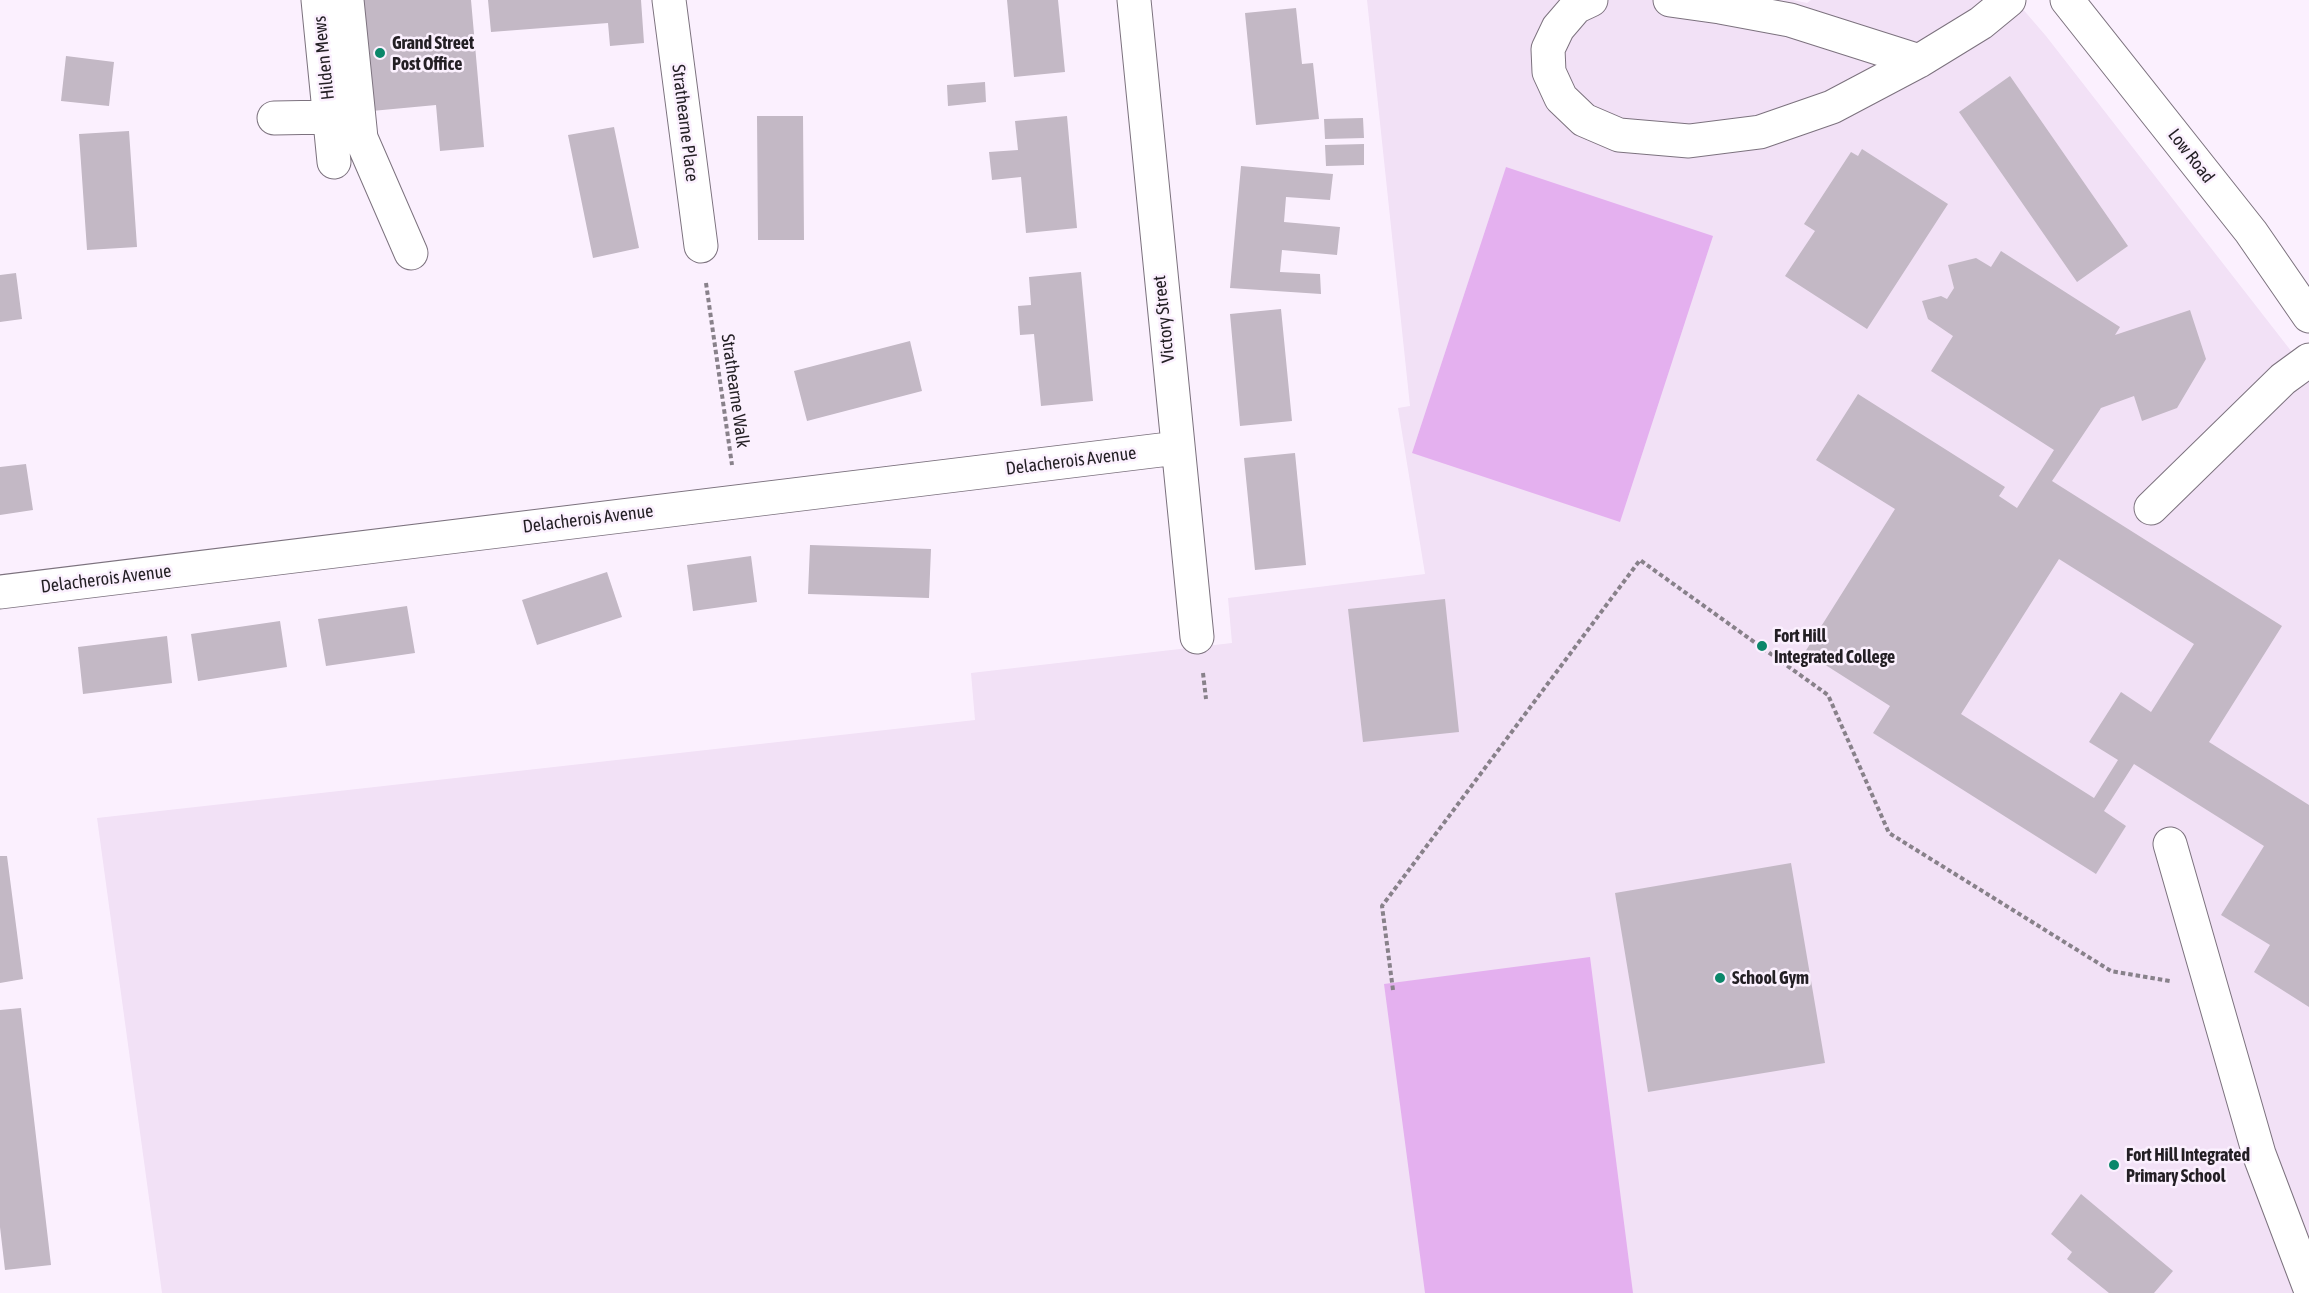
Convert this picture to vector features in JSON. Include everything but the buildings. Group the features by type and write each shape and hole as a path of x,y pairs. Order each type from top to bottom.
{"street":[{"name":"Hilden Mews","path":"318,0 334,162"},
{"path":"347,0 361,138 411,253"},
{"name":"Strathearne Place","path":"669,0 701,246"},
{"name":"Victory Street","path":"1134,0 1197,637"},
{"path":"1591,0 1576,7 1558,28 1548,48 1549,72 1561,98 1584,120 1619,135 1689,141 1760,132 1832,107 1919,61 1981,23 2009,0"},
{"path":"1670,0 1790,20 1919,61"},
{"name":"Low Road","path":"2067,0 2251,232 2309,315"},
{"name":"Hilden Mews","path":"274,118 330,117"},
{"path":"2151,508 2283,379 2309,360"},
{"name":"Delacherois Avenue","path":"0,592 1177,448"},
{"path":"2170,844 2259,1154 2309,1286"}],"path":[{"name":"Strathearne Walk","path":"706,284 737,501"},
{"path":"1393,990 1382,906 1640,560 1828,695 1889,833 2111,971 2211,987"}],"shaded area":[{"name":"Fort Hill Integrated College","path":"1367,0 1793,0 1807,3 1811,0 2015,0 2046,36 2309,374 2309,1293 162,1293 97,818 975,720 971,673 1232,643 1228,598 1425,574 1398,408 1410,406"},
{"path":"1506,167 1713,236 1620,522 1412,453"},
{"path":"1590,957 1633,1293 1425,1293 1384,984"}],"place":[{"name":"Grand Street Post Office","path":"380,53"},
{"name":"Fort Hill Integrated College","path":"1762,646"},
{"name":"School Gym","path":"1720,978"},
{"name":"Fort Hill Integrated Primary School","path":"2114,1165"}]}
